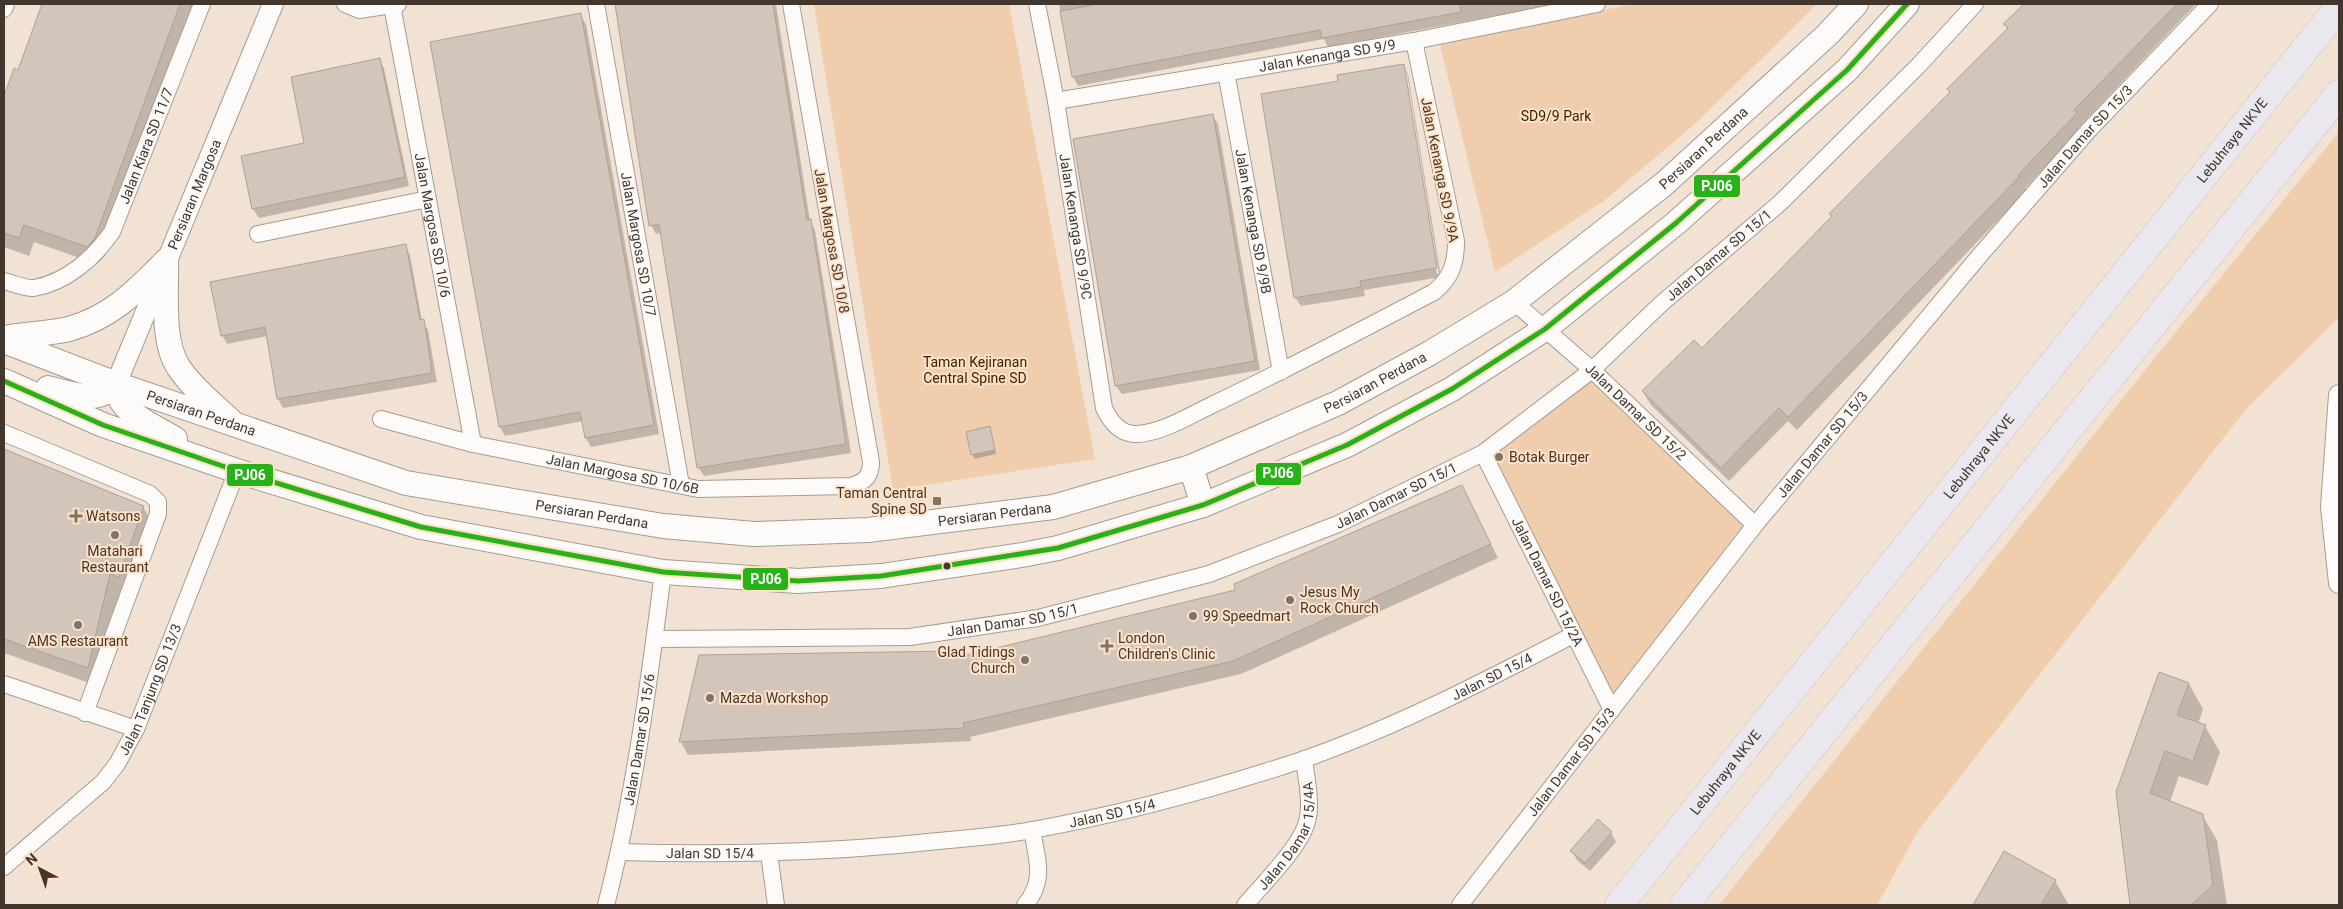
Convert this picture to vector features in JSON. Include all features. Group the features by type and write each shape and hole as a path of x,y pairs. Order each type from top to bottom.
{"highway":[{"name":"Lebuhraya NKVE","path":"1619,905 2339,7"},
{"path":"1684,905 2339,94"}],"main road":[{"name":"Persiaran Perdana","path":"4,340 116,384 237,427 406,483 663,526 754,534 868,530 1052,507 1191,467 1338,403 1430,353 1514,302 1664,184 1827,35 1856,4"},
{"path":"4,381 103,425 238,471 438,531 663,572 798,581 890,575 988,561 1058,548 1202,505 1355,440 1452,390 1544,328 1676,223 1840,77 1907,4"},
{"path":"4,340 68,329 98,319 124,303 166,261"},
{"path":"166,261 168,340 178,366 197,390 237,427"},
{"path":"4,377 80,396 92,397 109,392 116,384"},
{"path":"116,384 116,393 121,402 130,411 213,461"},
{"path":"1191,467 1202,505"}],"street":[{"path":"4,9 6,4"},
{"name":"Jalan Kiara SD 11/7","path":"4,281 33,288 70,274 99,250 112,232 202,4"},
{"name":"Persiaran Margosa","path":"116,384 273,4"},
{"path":"352,7 395,4"},
{"name":"Jalan Margosa SD 10/6","path":"395,4 428,199 473,444"},
{"name":"Jalan Margosa SD 10/7","path":"596,4 680,485"},
{"name":"Jalan Margosa SD 10/8","path":"790,4 871,462 871,471 867,478"},
{"name":"Jalan Kenanga SD 9/9C","path":"1037,4 1056,101 1104,408 1116,426 1124,432 1136,434"},
{"name":"Jalan Kenanga SD 9/9","path":"1056,101 1414,41 1598,4"},
{"name":"Jalan Damar SD 15/1","path":"655,639 910,638 1038,618 1209,574 1338,524 1483,453 1592,370 1662,303 1780,202 1919,65 1975,4"},
{"name":"Jalan Damar SD 15/3","path":"1460,905 1755,525 2088,130 2210,4"},
{"name":"Jalan Kenanga SD 9/9A","path":"1136,434 1164,427 1281,372 1434,292 1445,283 1452,272 1456,255 1456,241 1414,41"},
{"name":"Jalan Kenanga SD 9/9B","path":"1226,72 1281,372"},
{"path":"258,234 428,199"},
{"name":"Jalan Damar SD 15/2","path":"1514,302 1592,370 1755,525"},
{"path":"2339,395 2331,507 2339,583"},
{"name":"Jalan Margosa SD 10/6B","path":"381,419 473,444 698,488 851,486 867,478"},
{"path":"4,433 150,494 158,502 158,514 85,713"},
{"name":"Jalan Damar SD 15/2A","path":"1483,453 1612,710"},
{"name":"Jalan Tanjung SD 13/3","path":"4,867 103,782 117,764 136,729 238,471"},
{"name":"Jalan Damar SD 15/6","path":"606,905 620,852 655,639 663,572"},
{"name":"Jalan SD 15/4","path":"620,852 769,853 896,846 1032,830 1122,811 1219,786 1304,759 1411,715 1468,689 1573,635"},
{"path":"4,684 136,729"},
{"name":"Jalan Damar 15/4A","path":"1245,905 1294,847 1307,824 1309,800 1304,759"},
{"path":"1025,905 1037,887 1039,874 1032,830"},
{"path":"769,853 776,905"}],"green space":[{"name":"Taman Kejiranan Central Spine SD","path":"814,4 1009,4 1095,459 893,490"},
{"name":"SD9/9 Park","path":"1635,4 1817,4 1697,122 1605,200 1495,272 1439,41"},
{"path":"2339,132 2339,317 2246,409 1918,831 1877,905 1719,905 2154,359"},
{"path":"1590,379 1745,523 1614,698 1492,456"}],"building":[{"path":"42,4 180,4 95,238 87,247 24,225 19,238 4,233 4,96 14,68 18,70"},
{"path":"615,4 773,4 807,220 811,219 846,444 697,468 659,224 649,226"},
{"path":"1098,4 1460,4 1461,12 1322,38 1320,30 1072,77 1060,11"},
{"path":"2024,4 2177,4 2074,110 2077,113 2018,175 2019,177 1788,417 1779,408 1721,468 1642,391 1694,340 1702,348 1770,280 1832,216 1829,214 1950,92 1947,89 2008,28 2003,24"},
{"path":"581,13 654,425 585,438 580,412 499,427 430,42"},
{"path":"380,58 405,177 252,209 241,156 304,143 291,77"},
{"path":"1404,64 1437,268 1360,281 1361,287 1294,298 1261,94 1338,81 1337,75"},
{"path":"1213,114 1255,361 1115,386 1073,139"},
{"path":"406,244 420,320 424,319 432,373 277,399 265,327 221,336 210,282"},
{"path":"990,426 995,450 971,455 966,432"},
{"path":"4,449 144,506 119,577 110,574 88,668 4,639"},
{"path":"1462,485 1491,544 1233,661 963,723 964,728 679,742 699,655 954,651 955,658 1235,590 1234,584"},
{"path":"2159,672 2189,683 2177,715 2206,725 2193,761 2165,751 2150,793 2203,814 2213,885 2191,905 2130,905 2116,792"},
{"path":"1598,819 1612,832 1585,863 1570,851"},
{"path":"2004,851 2056,880 2041,905 1973,905"}],"transit line":[{"name":"PJ06","path":"4,381 103,425 237,471 421,527 663,572 798,581 881,576 1058,548 1203,505 1347,445 1452,389 1545,329 1676,223 1847,70 1907,4"}],"place":[{"name":"Botak Burger","path":"1499,457"},
{"name":"Taman Central Spine SD","path":"937,501"},
{"name":"Watsons","path":"76,516"},
{"name":"Matahari Restaurant","path":"115,535"},
{"name":"Jesus My Rock Church","path":"1290,600"},
{"name":"99 Speedmart","path":"1193,616"},
{"name":"AMS Restaurant","path":"78,625"},
{"name":"London Children's Clinic","path":"1107,646"},
{"name":"Glad Tidings Church","path":"1025,660"},
{"name":"Mazda Workshop","path":"710,698"}]}
